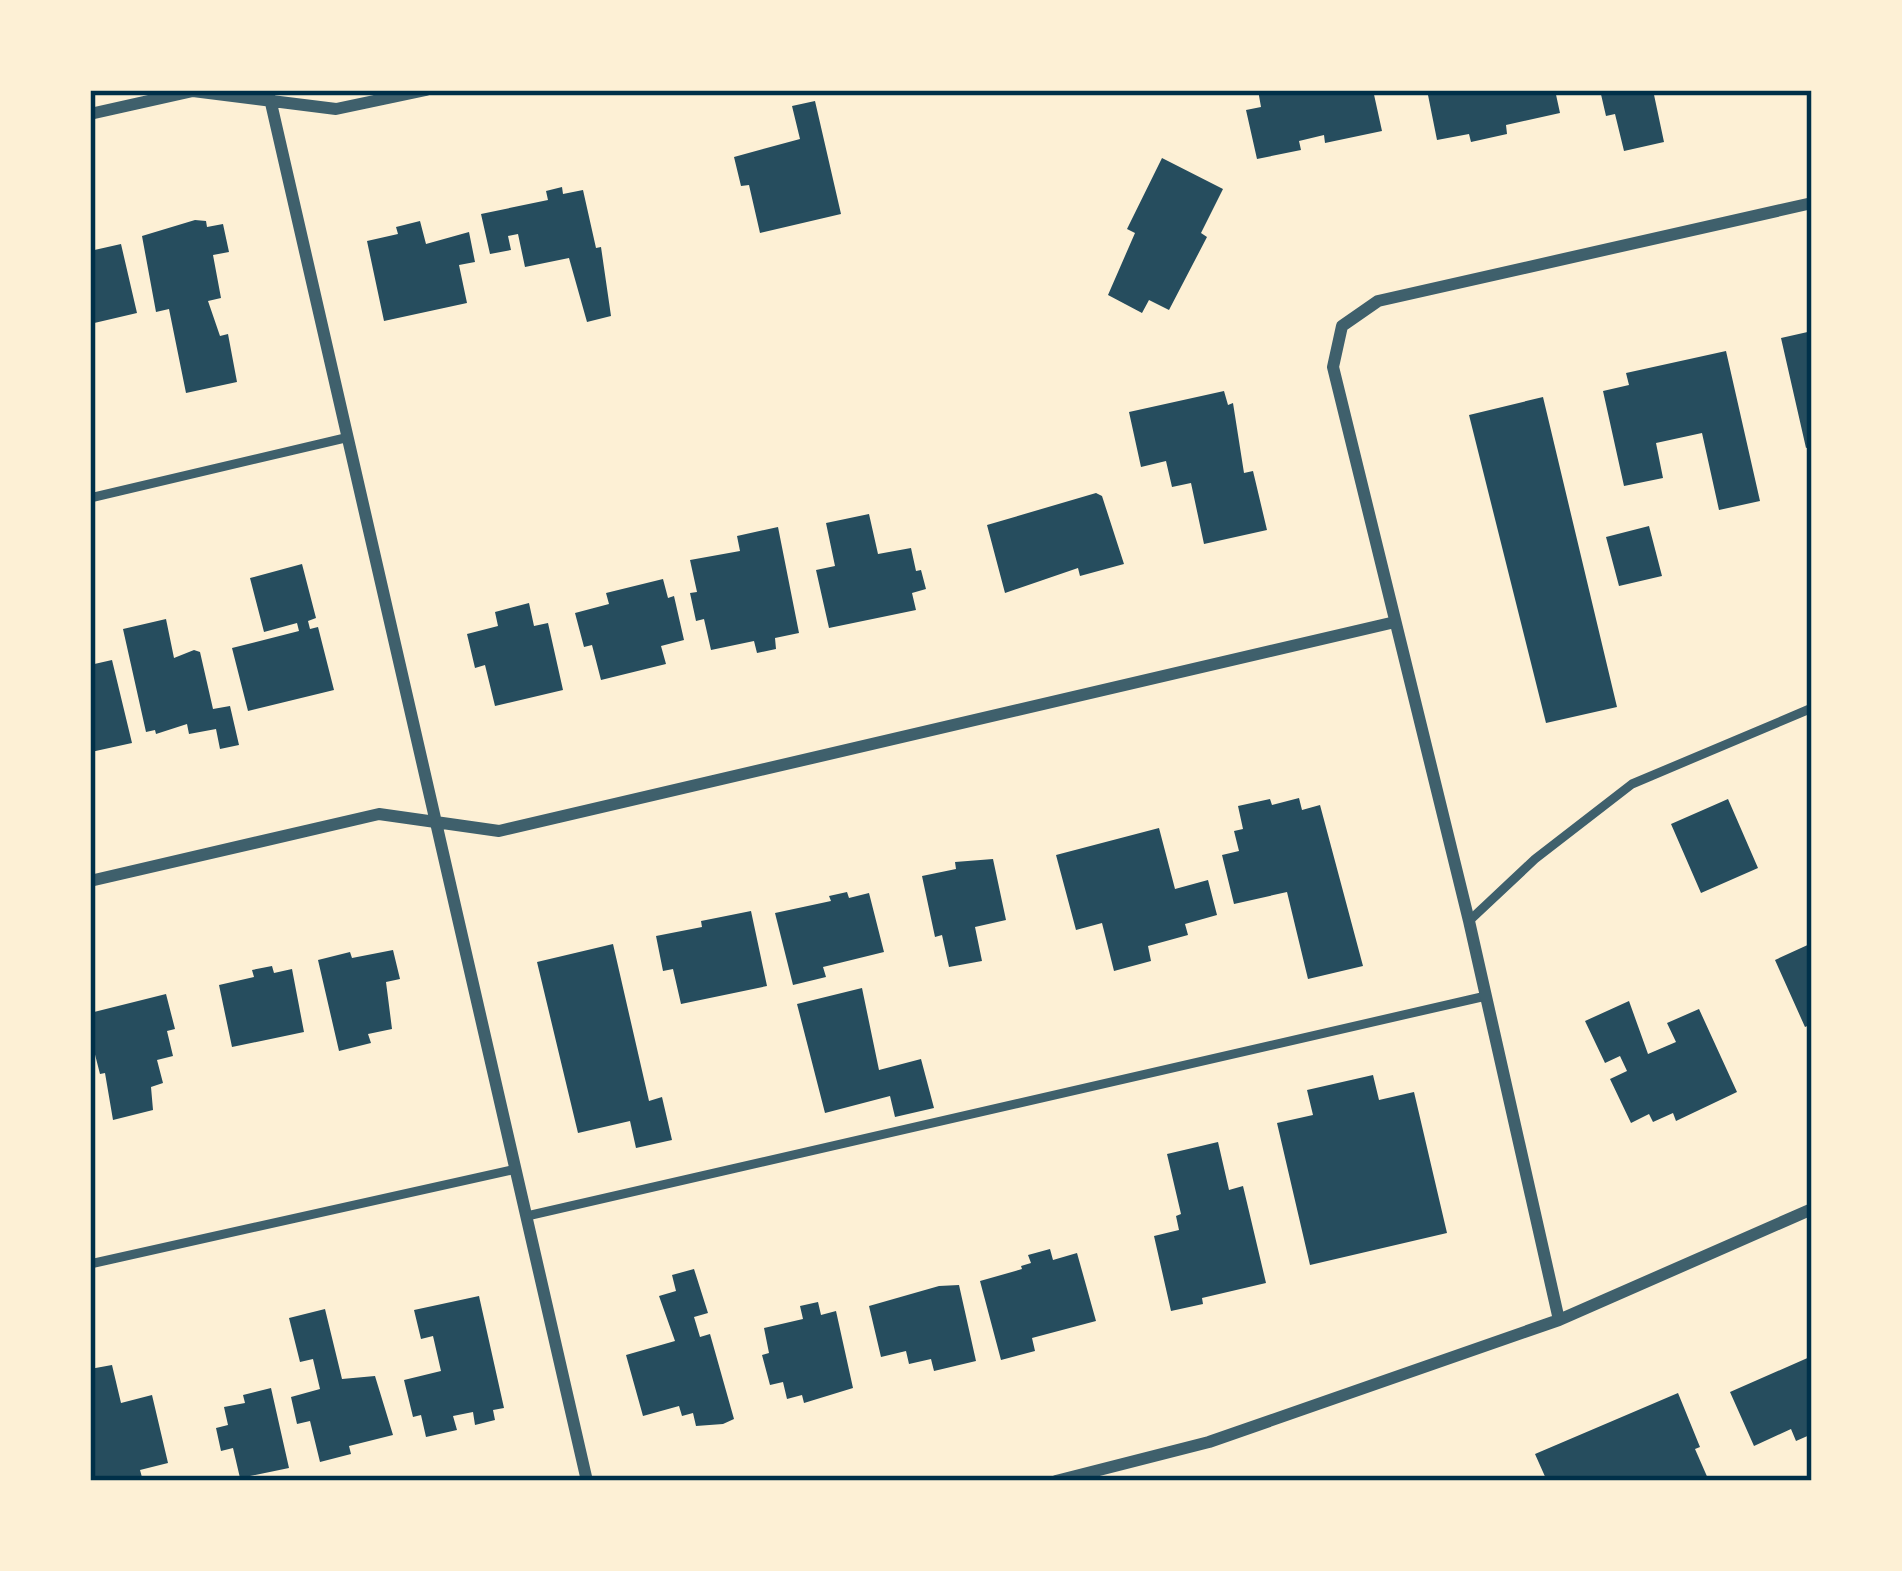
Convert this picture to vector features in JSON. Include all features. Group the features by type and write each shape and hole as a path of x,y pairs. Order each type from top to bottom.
{"street":[{"path":"90,114 193,91 269,96 336,109 426,90"},
{"path":"269,96 587,1481"},
{"path":"1559,1320 1469,921 1333,367 1342,326 1378,301 1812,203"},
{"path":"90,881 380,814 499,831 1395,622"},
{"path":"1057,1481 1209,1442 1559,1320 1812,1209"}],"lane":[{"path":"90,498 345,438"},
{"path":"1469,921 1535,859 1632,784 1812,708"},
{"path":"527,1216 1486,996"},
{"path":"90,1264 516,1169"},
{"path":"1120,1466 1123,1481"}],"building":[{"path":"1258,90 1373,90 1382,131 1325,143 1324,135 1299,141 1301,150 1257,159 1246,110 1261,107"},
{"path":"1427,90 1555,90 1560,113 1506,125 1507,134 1471,142 1469,134 1437,140"},
{"path":"1600,90 1653,90 1664,142 1624,151 1615,114 1606,116"},
{"path":"815,101 841,214 760,233 749,185 741,186 734,157 800,139 792,106"},
{"path":"1162,158 1223,189 1201,233 1207,237 1169,310 1149,300 1142,313 1108,295 1135,233 1127,229"},
{"path":"562,187 563,194 583,190 596,248 601,247 611,316 587,322 569,258 525,267 518,234 508,236 511,250 490,254 481,214 548,200 546,191"},
{"path":"206,221 207,227 223,224 229,252 213,255 221,298 208,301 220,336 228,334 237,382 186,393 169,309 156,312 142,236"},
{"path":"420,221 426,244 469,232 475,262 459,265 467,303 384,321 367,241 398,234 396,227"},
{"path":"121,244 137,313 90,324 90,251"},
{"path":"1812,331 1812,446 1806,448 1781,338"},
{"path":"1726,351 1760,501 1719,510 1702,433 1656,443 1663,478 1624,486 1603,391 1629,385 1626,373"},
{"path":"1224,391 1228,405 1233,403 1244,473 1253,471 1267,530 1204,544 1191,483 1172,487 1166,461 1141,467 1129,412"},
{"path":"1543,397 1617,707 1546,723 1469,415"},
{"path":"1096,493 1102,496 1124,564 1080,576 1078,568 1005,593 987,525"},
{"path":"869,514 878,554 911,548 926,589 912,593 916,610 829,628 816,570 835,566 826,523"},
{"path":"1649,526 1662,576 1619,586 1606,537"},
{"path":"778,527 799,633 775,638 776,649 757,653 754,641 711,650 704,619 696,621 690,593 697,592 690,560 740,551 737,536"},
{"path":"302,564 316,618 308,621 310,629 318,627 334,690 248,711 232,648 299,631 297,623 264,632 250,578"},
{"path":"663,579 668,598 674,596 684,640 661,646 666,664 601,680 592,645 584,647 575,613 609,604 606,593"},
{"path":"529,603 534,626 548,623 563,690 495,706 485,665 475,668 467,634 498,626 495,612"},
{"path":"166,619 174,658 200,652 213,709 230,706 239,745 220,749 216,729 189,734 187,724 156,734 155,730 146,732 123,629"},
{"path":"112,660 132,743 91,752 90,665"},
{"path":"1299,798 1302,810 1320,805 1363,966 1308,979 1287,892 1234,904 1222,855 1239,851 1234,831 1243,829 1238,806"},
{"path":"1728,799 1758,868 1701,893 1671,824"},
{"path":"1159,828 1175,889 1208,880 1217,915 1185,924 1188,935 1148,946 1151,961 1114,971 1102,923 1076,930 1056,855"},
{"path":"993,859 1006,920 975,927 982,961 949,967 942,935 935,937 922,876 956,869 955,862"},
{"path":"847,892 849,898 869,893 884,952 823,967 826,977 793,985 775,913 831,901 829,896"},
{"path":"751,911 767,986 681,1004 673,969 663,971 656,936"},
{"path":"1812,943 1812,1024 1805,1027 1775,960"},
{"path":"613,944 649,1101 662,1097 672,1140 636,1148 630,1121 578,1133 537,962"},
{"path":"393,950 400,979 386,982 392,1029 368,1034 371,1043 339,1051 318,960 350,952 352,958"},
{"path":"272,966 274,973 292,969 304,1032 232,1047 219,985 254,977 252,970"},
{"path":"862,988 879,1070 921,1059 934,1108 895,1117 890,1096 825,1113 797,1004"},
{"path":"166,994 175,1029 167,1031 173,1056 157,1060 163,1083 151,1087 153,1110 113,1120 105,1073 100,1074 90,1035 90,1013"},
{"path":"1629,1001 1648,1054 1676,1042 1667,1023 1699,1009 1737,1092 1676,1121 1673,1113 1653,1122 1649,1114 1631,1123 1610,1079 1627,1071 1620,1056 1605,1063 1585,1021"},
{"path":"1373,1075 1379,1100 1414,1092 1447,1233 1310,1265 1277,1123 1313,1115 1307,1090"},
{"path":"1218,1142 1229,1190 1243,1186 1266,1283 1202,1298 1203,1304 1171,1311 1154,1236 1179,1230 1176,1216 1181,1214 1167,1154"},
{"path":"1050,1249 1053,1260 1077,1253 1096,1321 1032,1338 1035,1351 1001,1360 980,1281 1022,1269 1031,1263 1028,1255"},
{"path":"694,1269 708,1313 694,1317 700,1337 710,1334 734,1419 723,1424 696,1426 693,1413 682,1416 679,1406 643,1416 626,1355 675,1341 659,1296 676,1291 672,1275"},
{"path":"959,1285 976,1361 934,1371 931,1359 909,1364 906,1351 881,1357 869,1306"},
{"path":"479,1296 504,1408 493,1410 495,1420 475,1425 473,1412 453,1416 457,1430 426,1437 421,1415 413,1417 404,1380 441,1371 433,1336 421,1339 414,1310"},
{"path":"818,1302 821,1315 836,1311 853,1388 804,1403 802,1395 787,1399 783,1382 770,1385 762,1355 769,1353 764,1328 803,1319 800,1306"},
{"path":"325,1309 342,1379 375,1376 393,1435 349,1446 351,1454 320,1462 310,1421 297,1424 291,1397 320,1389 313,1359 300,1362 289,1318"},
{"path":"1812,1356 1812,1434 1796,1441 1791,1429 1754,1446 1730,1392"},
{"path":"112,1365 121,1403 152,1395 168,1463 140,1470 143,1481 90,1481 90,1369"},
{"path":"271,1388 289,1468 240,1478 233,1448 221,1451 216,1428 228,1425 224,1407 245,1403 243,1395"},
{"path":"1678,1393 1709,1481 1547,1481 1535,1454"}]}
